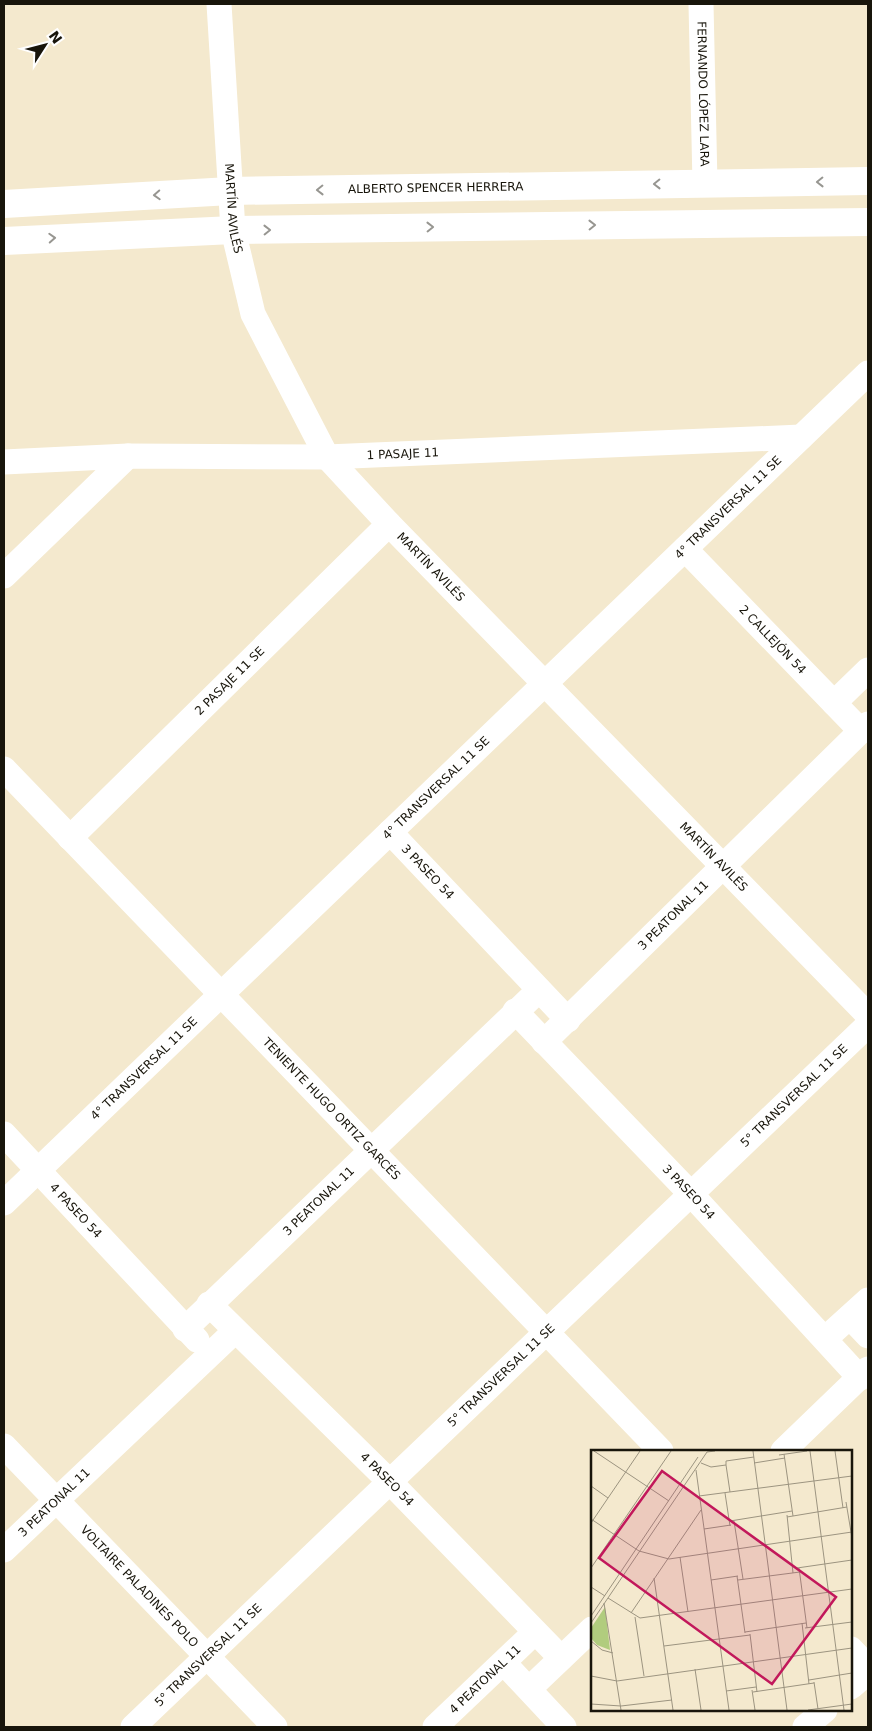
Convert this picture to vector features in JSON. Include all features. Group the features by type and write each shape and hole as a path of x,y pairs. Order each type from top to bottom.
{"street":[{"name":"MARTÍN AVILÉS","path":"219,4 234,230 253,314 327,458 389,524 868,1015"},
{"name":"FERNANDO LÓPEZ LARA","path":"701,4 705,184"},
{"name":"ALBERTO SPENCER HERRERA","path":"4,204 230,191 868,181"},
{"path":"4,240 234,230 868,222"},
{"name":"4° TRANSVERSAL 11 SE","path":"4,1202 868,373"},
{"name":"1 PASAJE 11","path":"4,462 128,456 327,458 801,437"},
{"path":"4,576 128,456"},
{"name":"2 PASAJE 11 SE","path":"70,838 389,524"},
{"name":"2 CALLEJÓN 54","path":"685,549 834,703 865,728"},
{"path":"834,703 865,680"},
{"name":"3 PEATONAL 11","path":"544,1042 865,728"},
{"name":"TENIENTE HUGO ORTIZ GARCÉS","path":"4,768 660,1450"},
{"name":"3 PASEO 54","path":"390,832 568,1020"},
{"name":"3 PEATONAL 11","path":"185,1329 539,990"},
{"name":"3 PASEO 54","path":"515,1012 690,1193 826,1338 864,1373"},
{"name":"5° TRANSVERSAL 11 SE","path":"133,1727 548,1334 690,1193 868,1025"},
{"name":"4 PASEO 54","path":"4,1134 185,1329 211,1353"},
{"path":"826,1338 868,1300"},
{"name":"4 PASEO 54","path":"209,1304 390,1482 561,1658"},
{"path":"850,1317 868,1336"},
{"name":"3 PEATONAL 11","path":"4,1550 57,1502 235,1330"},
{"path":"784,1450 864,1373"},
{"name":"VOLTAIRE PALADINES POLO","path":"4,1446 206,1658 275,1727"},
{"path":"529,1689 591,1630"},
{"name":"4 PEATONAL 11","path":"435,1727 536,1632"},
{"path":"852,1650 868,1667"},
{"path":"504,1663 564,1727"},
{"path":"852,1686 868,1672"},
{"path":"805,1727 824,1711"}]}
